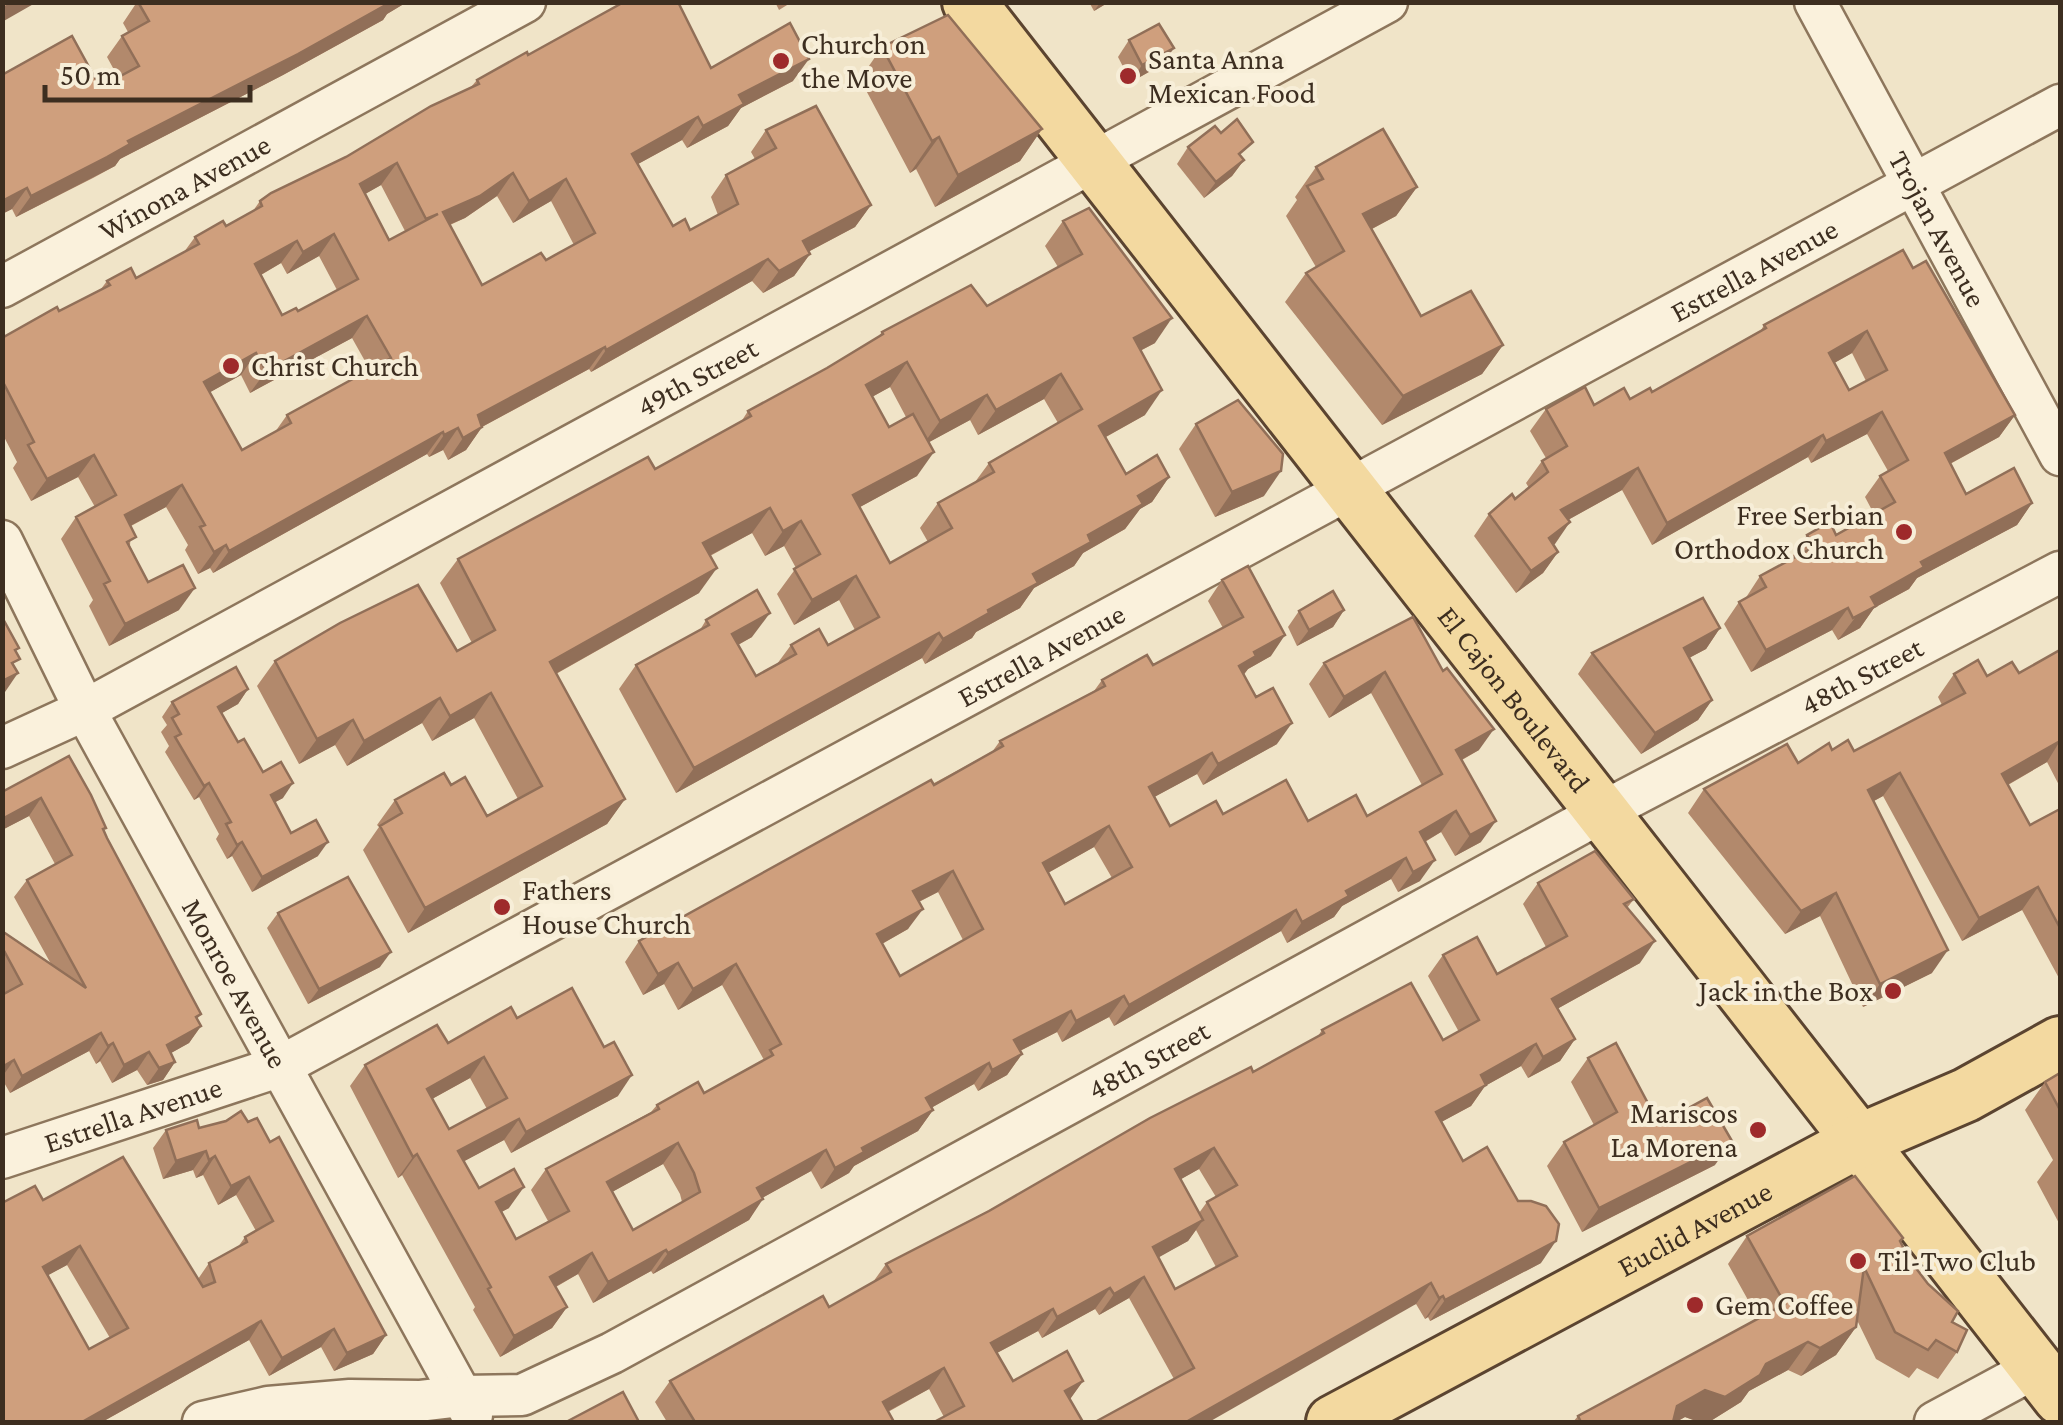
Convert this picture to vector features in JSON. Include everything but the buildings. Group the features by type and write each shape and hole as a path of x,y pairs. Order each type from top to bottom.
{"main road":[{"name":"El Cajon Boulevard","path":"969,2 2049,1382"},
{"name":"Euclid Avenue","path":"1333,1422 1859,1140 1966,1095 2060,1043"}],"street":[{"name":"Winona Avenue","path":"2,287 525,2"},
{"name":"49th Street","path":"2,748 86,710 1388,2"},
{"name":"Trojan Avenue","path":"1815,2 2060,455"},
{"name":"Estrella Avenue","path":"2,1158 281,1066 2060,105"},
{"name":"Monroe Avenue","path":"2,541 86,710 469,1409"},
{"name":"48th Street","path":"204,1422 268,1406 350,1400 418,1402 469,1409 522,1396 612,1353 1604,811 2060,572"},
{"path":"1935,1422 2049,1382"}],"place":[{"name":"Church on the Move","path":"781,61"},
{"name":"Santa Anna Mexican Food","path":"1128,76"},
{"name":"Christ Church","path":"231,366"},
{"name":"Free Serbian Orthodox Church","path":"1904,532"},
{"name":"Fathers House Church","path":"502,907"},
{"name":"Jack in the Box","path":"1893,991"},
{"name":"Mariscos La Morena","path":"1758,1130"},
{"name":"Til-Two Club","path":"1858,1261"},
{"name":"Gem Coffee","path":"1695,1305"}]}
